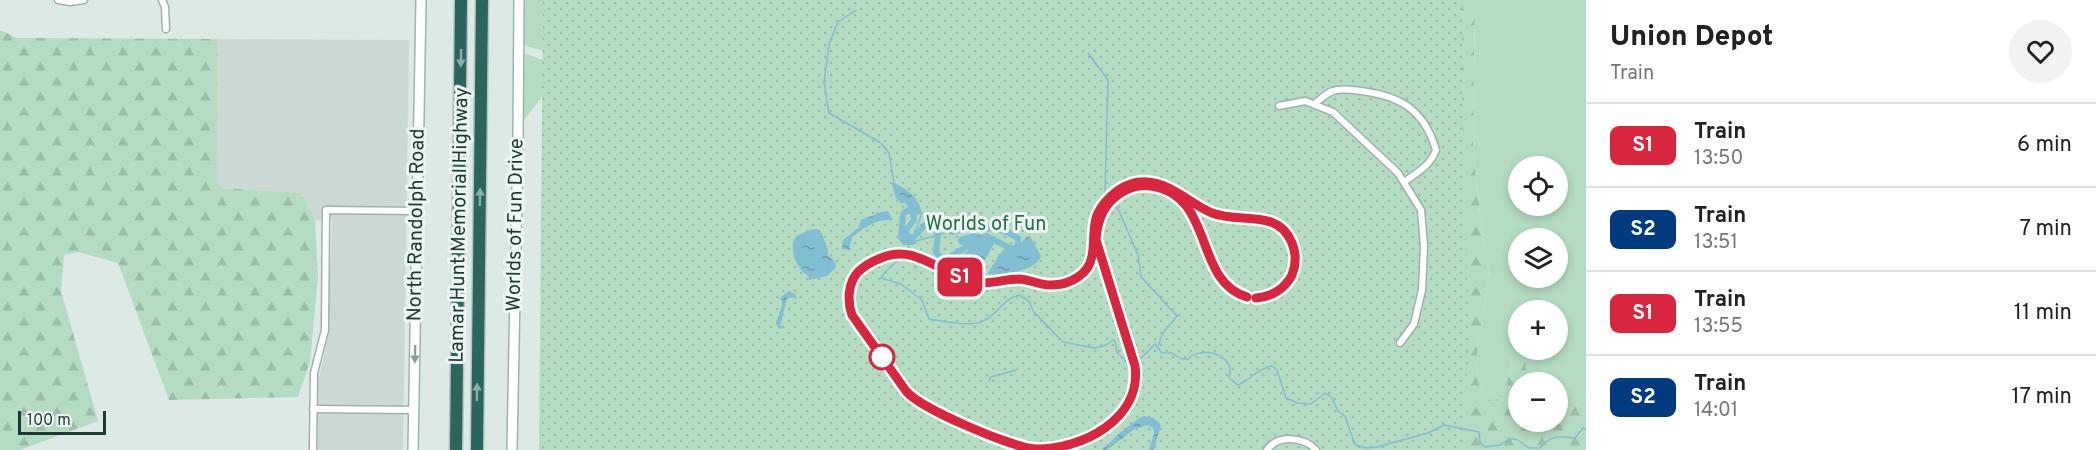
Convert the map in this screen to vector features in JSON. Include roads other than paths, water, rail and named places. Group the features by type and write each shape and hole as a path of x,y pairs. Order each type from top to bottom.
{"highway":[{"name":"Lamar Hunt Memorial Highway","path":"456,450 461,0"},
{"name":"Lamar Hunt Memorial Highway","path":"477,450 482,0"}],"main road":[{"name":"North Randolph Road","path":"413,450 421,0"},
{"name":"Worlds of Fun Drive","path":"512,450 519,0"}],"street":[{"path":"58,0 70,2 84,0"},
{"path":"162,0 165,7 166,29"},
{"path":"1314,104 1335,90 1349,89 1381,93 1411,107 1431,131 1437,150 1425,168 1404,182"},
{"path":"1279,106 1305,101 1333,112 1398,173 1421,210 1424,246 1422,290 1413,324 1400,344"},
{"path":"313,450 314,373 325,330 326,210 417,211"},
{"path":"313,409 414,410"},
{"path":"1267,450 1271,444 1281,440 1305,442 1316,450"}],"water":[{"path":"892,183 912,195 922,213 916,215 905,211 908,207 905,203 901,204 895,196"},
{"path":"888,211 891,216 890,220 879,221 865,228 852,237 849,250 842,249 843,240 858,228 862,219"},
{"path":"975,224 983,228 949,234 949,231"},
{"path":"813,229 820,230 828,249 828,255 835,262 836,267 827,276 809,280 808,275 804,273 794,258 793,246 796,237"},
{"path":"974,233 995,242 982,265 981,277 965,272 961,264 962,255 971,248 971,245 961,245 957,241 960,237"},
{"path":"1027,237 1031,238 1041,256 1038,261 1026,269 987,274 1002,251 1015,248"},
{"path":"789,291 797,298 787,299 780,326 786,327 779,329 776,323 783,303 780,298"},
{"path":"1144,416 1154,418 1161,425 1154,450 1149,450 1154,429 1148,425 1136,428 1107,450 1102,450 1116,436"}],"waterway":[{"path":"856,10 838,22 829,45 824,82 829,113 881,143 889,153 894,183"},
{"path":"1088,53 1108,80 1105,192 1119,211 1138,255 1141,277 1177,316 1163,333 1158,346"},
{"path":"912,242 905,242 901,237 903,214 908,210 913,213 914,220 906,230 907,236 913,238 926,224 932,225 938,234 936,252 941,258 949,257 986,236 1010,248 1015,248 1018,244 1018,238 1007,232 978,225"},
{"path":"922,213 908,247 881,278 901,284 922,300 929,319 973,324 990,317 1009,300 1019,295 1029,301 1033,311 1063,342 1095,348 1113,340 1117,352 1128,364 1140,358 1155,344 1162,353 1172,353 1181,359 1188,359 1201,353 1216,354 1228,363 1229,378 1238,385 1262,369 1272,366 1277,370 1286,398 1298,403 1311,404 1325,393 1332,398 1338,411 1345,416 1355,445 1366,448 1428,433 1444,425 1479,432 1480,442 1485,447 1500,445 1510,439 1516,439 1529,448 1540,448 1552,439 1575,438 1583,428 1586,430"},
{"path":"912,242 949,232"},
{"path":"989,381 991,377 1016,370"}],"railway":[{"path":"1142,182 1170,189 1211,213 1274,223 1283,229 1292,242 1295,253 1294,269 1282,288 1273,293 1264,297 1243,296 1224,284 1217,275 1193,215 1178,197 1166,190 1146,186 1126,190 1115,197 1099,219 1096,240 1134,363 1135,384 1129,402 1117,417 1101,429 1083,438 1063,444 1023,447 928,408 906,391 852,315 849,301 856,277 875,260 901,253 914,255 968,281 985,283 1023,279 1051,284 1069,283 1078,278 1089,266 1095,225 1102,207 1115,193 1132,184 1142,182"}],"train":[{"name":"S1","path":"1247,297 1235,293 1224,284 1188,206 1181,199 1167,190 1142,185 1120,193 1103,211 1096,232 1096,240 1135,366 1136,380 1133,396 1118,418 1096,434 1075,443 1046,449 1013,444 928,408 914,399 852,315 849,301 851,285 860,270 885,256 900,253 914,255 961,278 978,283 1014,279 1045,285 1068,282 1088,268 1093,254 1095,224 1101,208 1119,190 1127,185 1142,182 1155,183 1167,188 1218,215 1229,218 1259,218 1268,220 1281,228 1294,249 1295,263 1291,276 1278,291 1256,298"}],"park label":[{"name":"Worlds of Fun","path":"986,225"}]}
